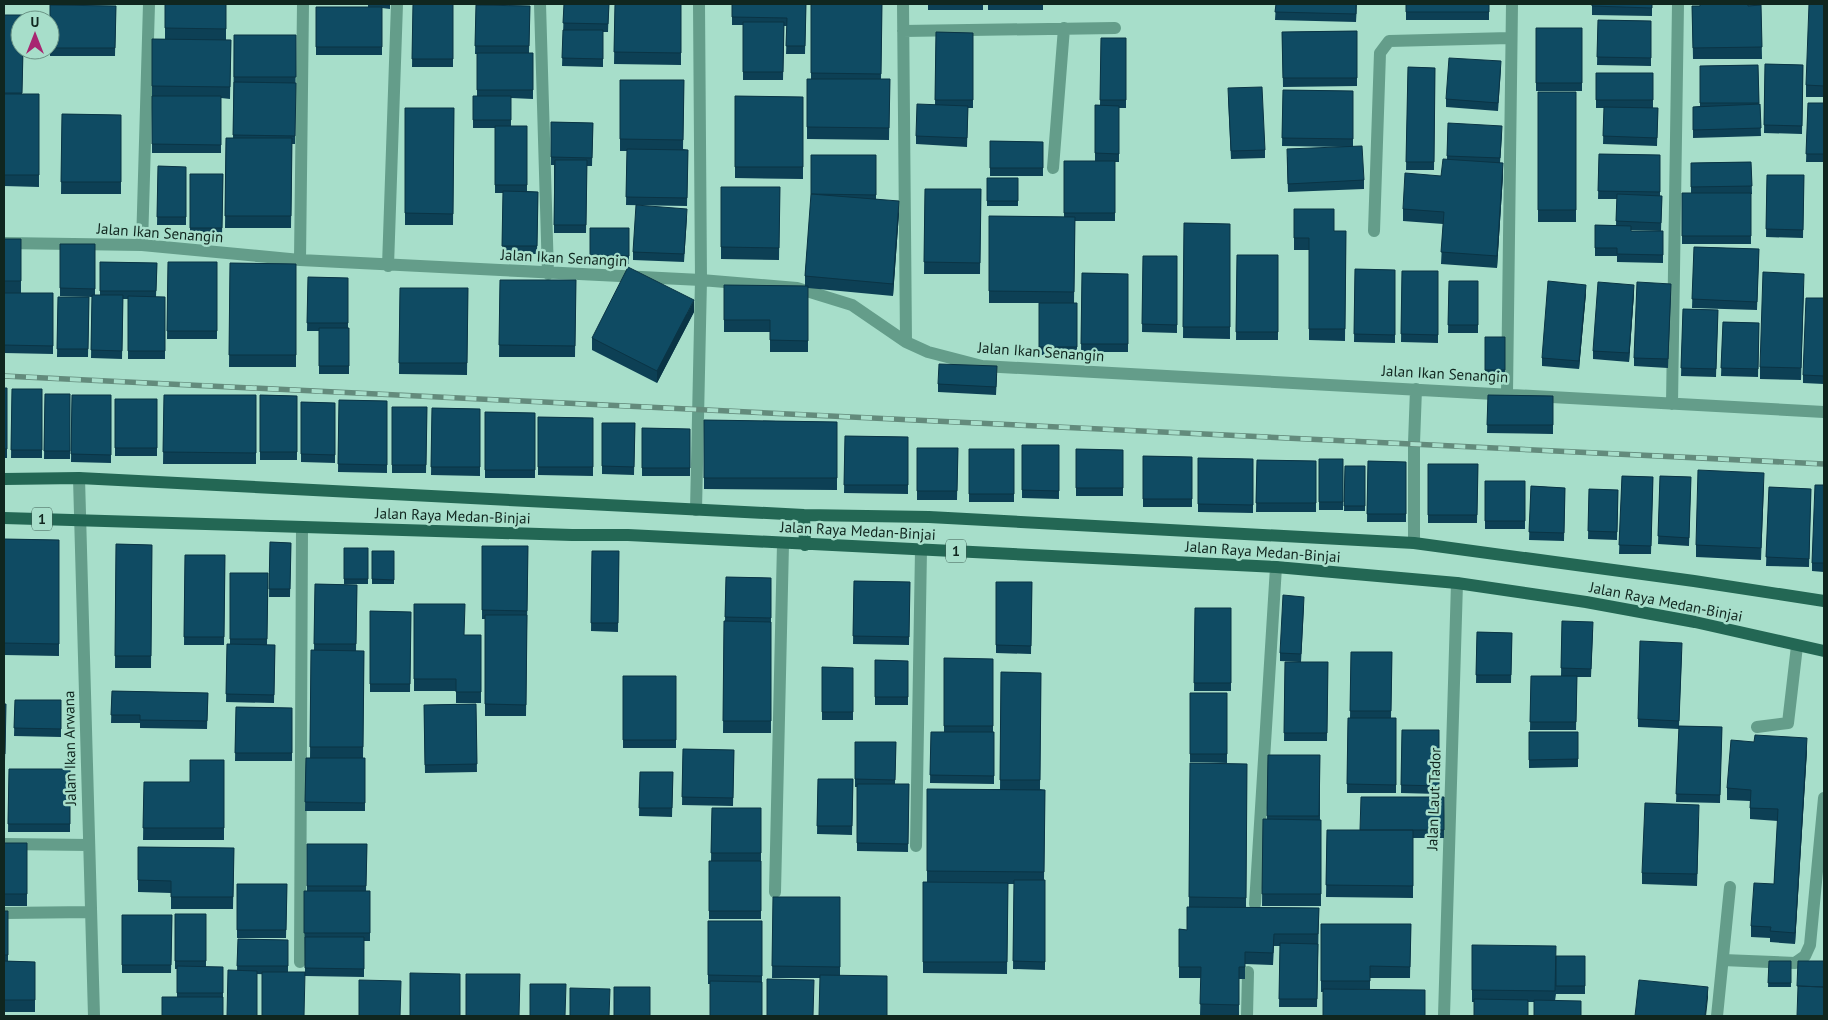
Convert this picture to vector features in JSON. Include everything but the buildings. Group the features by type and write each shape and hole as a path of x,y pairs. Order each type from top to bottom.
{"main road":[{"name":"Jalan Raya Medan-Binjai","path":"4,479 79,478 804,515 929,517 1294,535 1414,543 1694,581 1824,601"},
{"path":"804,515 805,545"},
{"name":"Jalan Raya Medan-Binjai","path":"4,518 81,519 302,528 628,535 1276,567 1457,583 1586,602 1695,622 1798,646 1824,650"}],"street":[{"path":"142,245 149,4"},
{"path":"300,260 303,4"},
{"path":"388,266 397,4"},
{"path":"540,4 548,274"},
{"path":"696,510 700,280 699,4"},
{"path":"903,4 906,342"},
{"path":"1507,393 1510,38 1512,4"},
{"path":"1672,404 1678,4"},
{"path":"1053,168 1064,28"},
{"path":"903,31 1115,28"},
{"path":"1374,231 1380,53 1390,41 1510,38"},
{"name":"Jalan Ikan Senangin","path":"4,243 142,245 300,260 388,266 700,280 797,288 852,305 906,342 928,352 982,366 1507,393 1824,412"},
{"path":"1414,543 1416,389"},
{"name":"Jalan Ikan Arwana","path":"79,478 94,1016"},
{"path":"300,962 302,528"},
{"path":"775,892 783,544"},
{"path":"916,846 921,550"},
{"path":"1256,904 1276,567"},
{"name":"Jalan Laut Tador","path":"1444,1016 1457,583"},
{"path":"1757,727 1788,723 1798,646"},
{"path":"1723,960 1795,963 1805,956 1810,945 1824,798"},
{"path":"4,844 89,845"},
{"path":"1717,1016 1730,887"},
{"path":"4,913 91,912"},
{"path":"1247,1016 1248,972"}],"railway":[{"path":"4,376 1824,464"}]}
